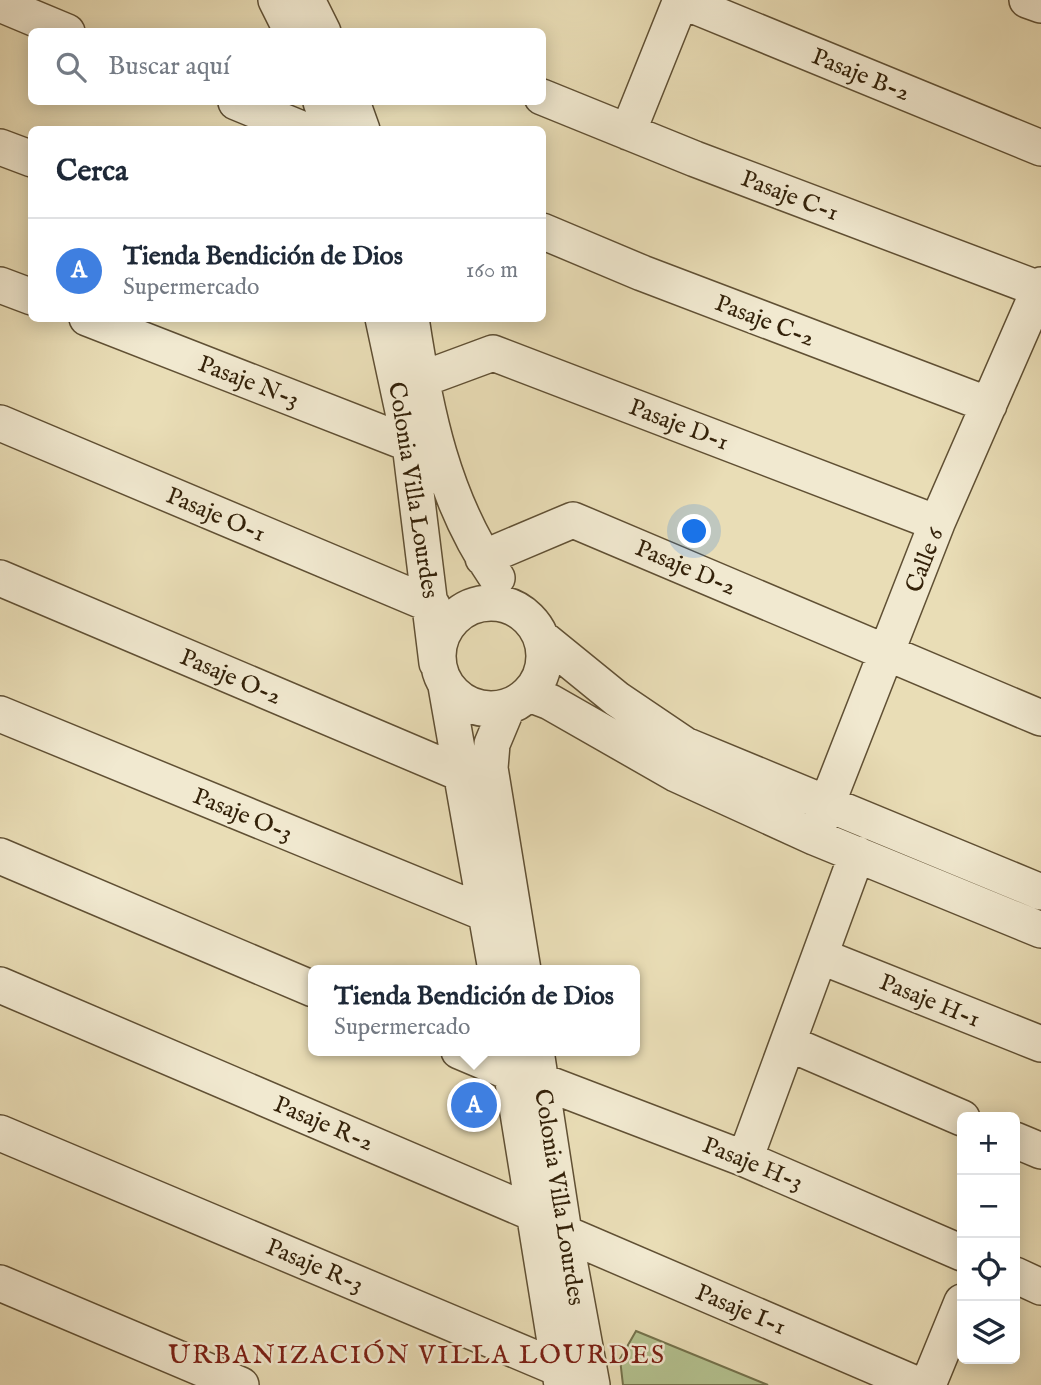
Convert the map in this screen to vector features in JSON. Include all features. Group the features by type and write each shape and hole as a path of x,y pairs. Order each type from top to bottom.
{"street":[{"path":"276,0 290,28"},
{"path":"307,0 321,28"},
{"path":"628,132 681,0"},
{"name":"Pasaje B-2","path":"681,0 1041,148"},
{"path":"1027,0 1041,5"},
{"path":"0,4 57,28"},
{"name":"Pasaje C-1","path":"546,99 1040,287"},
{"path":"243,105 294,126"},
{"path":"322,105 330,126"},
{"path":"353,105 361,126"},
{"path":"0,147 28,158"},
{"name":"Pasaje C-2","path":"546,233 642,273 989,405"},
{"path":"0,285 28,296"},
{"name":"Calle 6","path":"814,838 889,653 937,523 1040,287"},
{"name":"Pasaje N-3","path":"97,322 410,444"},
{"name":"Colonia Villa Lourdes","path":"384,322 410,444 441,674 462,775 495,965"},
{"name":"Colonia Villa Lourdes","path":"412,322 420,380 444,474 483,558 533,626"},
{"name":"Pasaje D-1","path":"420,380 493,353 937,523"},
{"name":"Pasaje O-1","path":"0,423 432,605"},
{"name":"Pasaje D-2","path":"483,558 573,520 1041,718"},
{"name":"Pasaje O-2","path":"0,578 462,775"},
{"path":"1041,892 829,802 685,745 617,699 533,626 493,603 475,605 458,614 446,627 438,645 441,674 461,700 480,709 518,701 550,702 677,775 814,838 1041,930"},
{"path":"522,965 490,768 492,744 518,701 543,668 533,626"},
{"name":"Pasaje O-3","path":"0,713 486,914"},
{"path":"745,1159 857,854"},
{"path":"0,856 308,987"},
{"name":"Pasaje H-1","path":"820,956 1041,1044"},
{"name":"Pasaje R-2","path":"0,985 535,1214"},
{"path":"788,1043 957,1116"},
{"name":"Pasaje H-3","path":"484,1056 524,1064 957,1250"},
{"name":"Colonia Villa Lourdes","path":"524,1064 535,1214 560,1377"},
{"name":"Colonia Villa Lourdes","path":"524,1064 564,1233 593,1385"},
{"name":"Pasaje R-3","path":"0,1133 560,1377"},
{"path":"1020,1142 1041,1151"},
{"name":"Pasaje I-1","path":"564,1233 918,1385"},
{"path":"1020,1277 1041,1287"},
{"path":"0,1283 242,1385"},
{"path":"928,1385 957,1315"}],"green space":[{"path":"636,1331 768,1385 623,1385 620,1359"}],"building":[{"path":"472,1089 484,1097 488,1123 458,1113"}],"place":[{"name":"Tienda Bendición de Dios","path":"474,1105"}],"district":[{"name":"URBANIZACIÓN VILLA LOURDES","path":"417,1354"}]}
